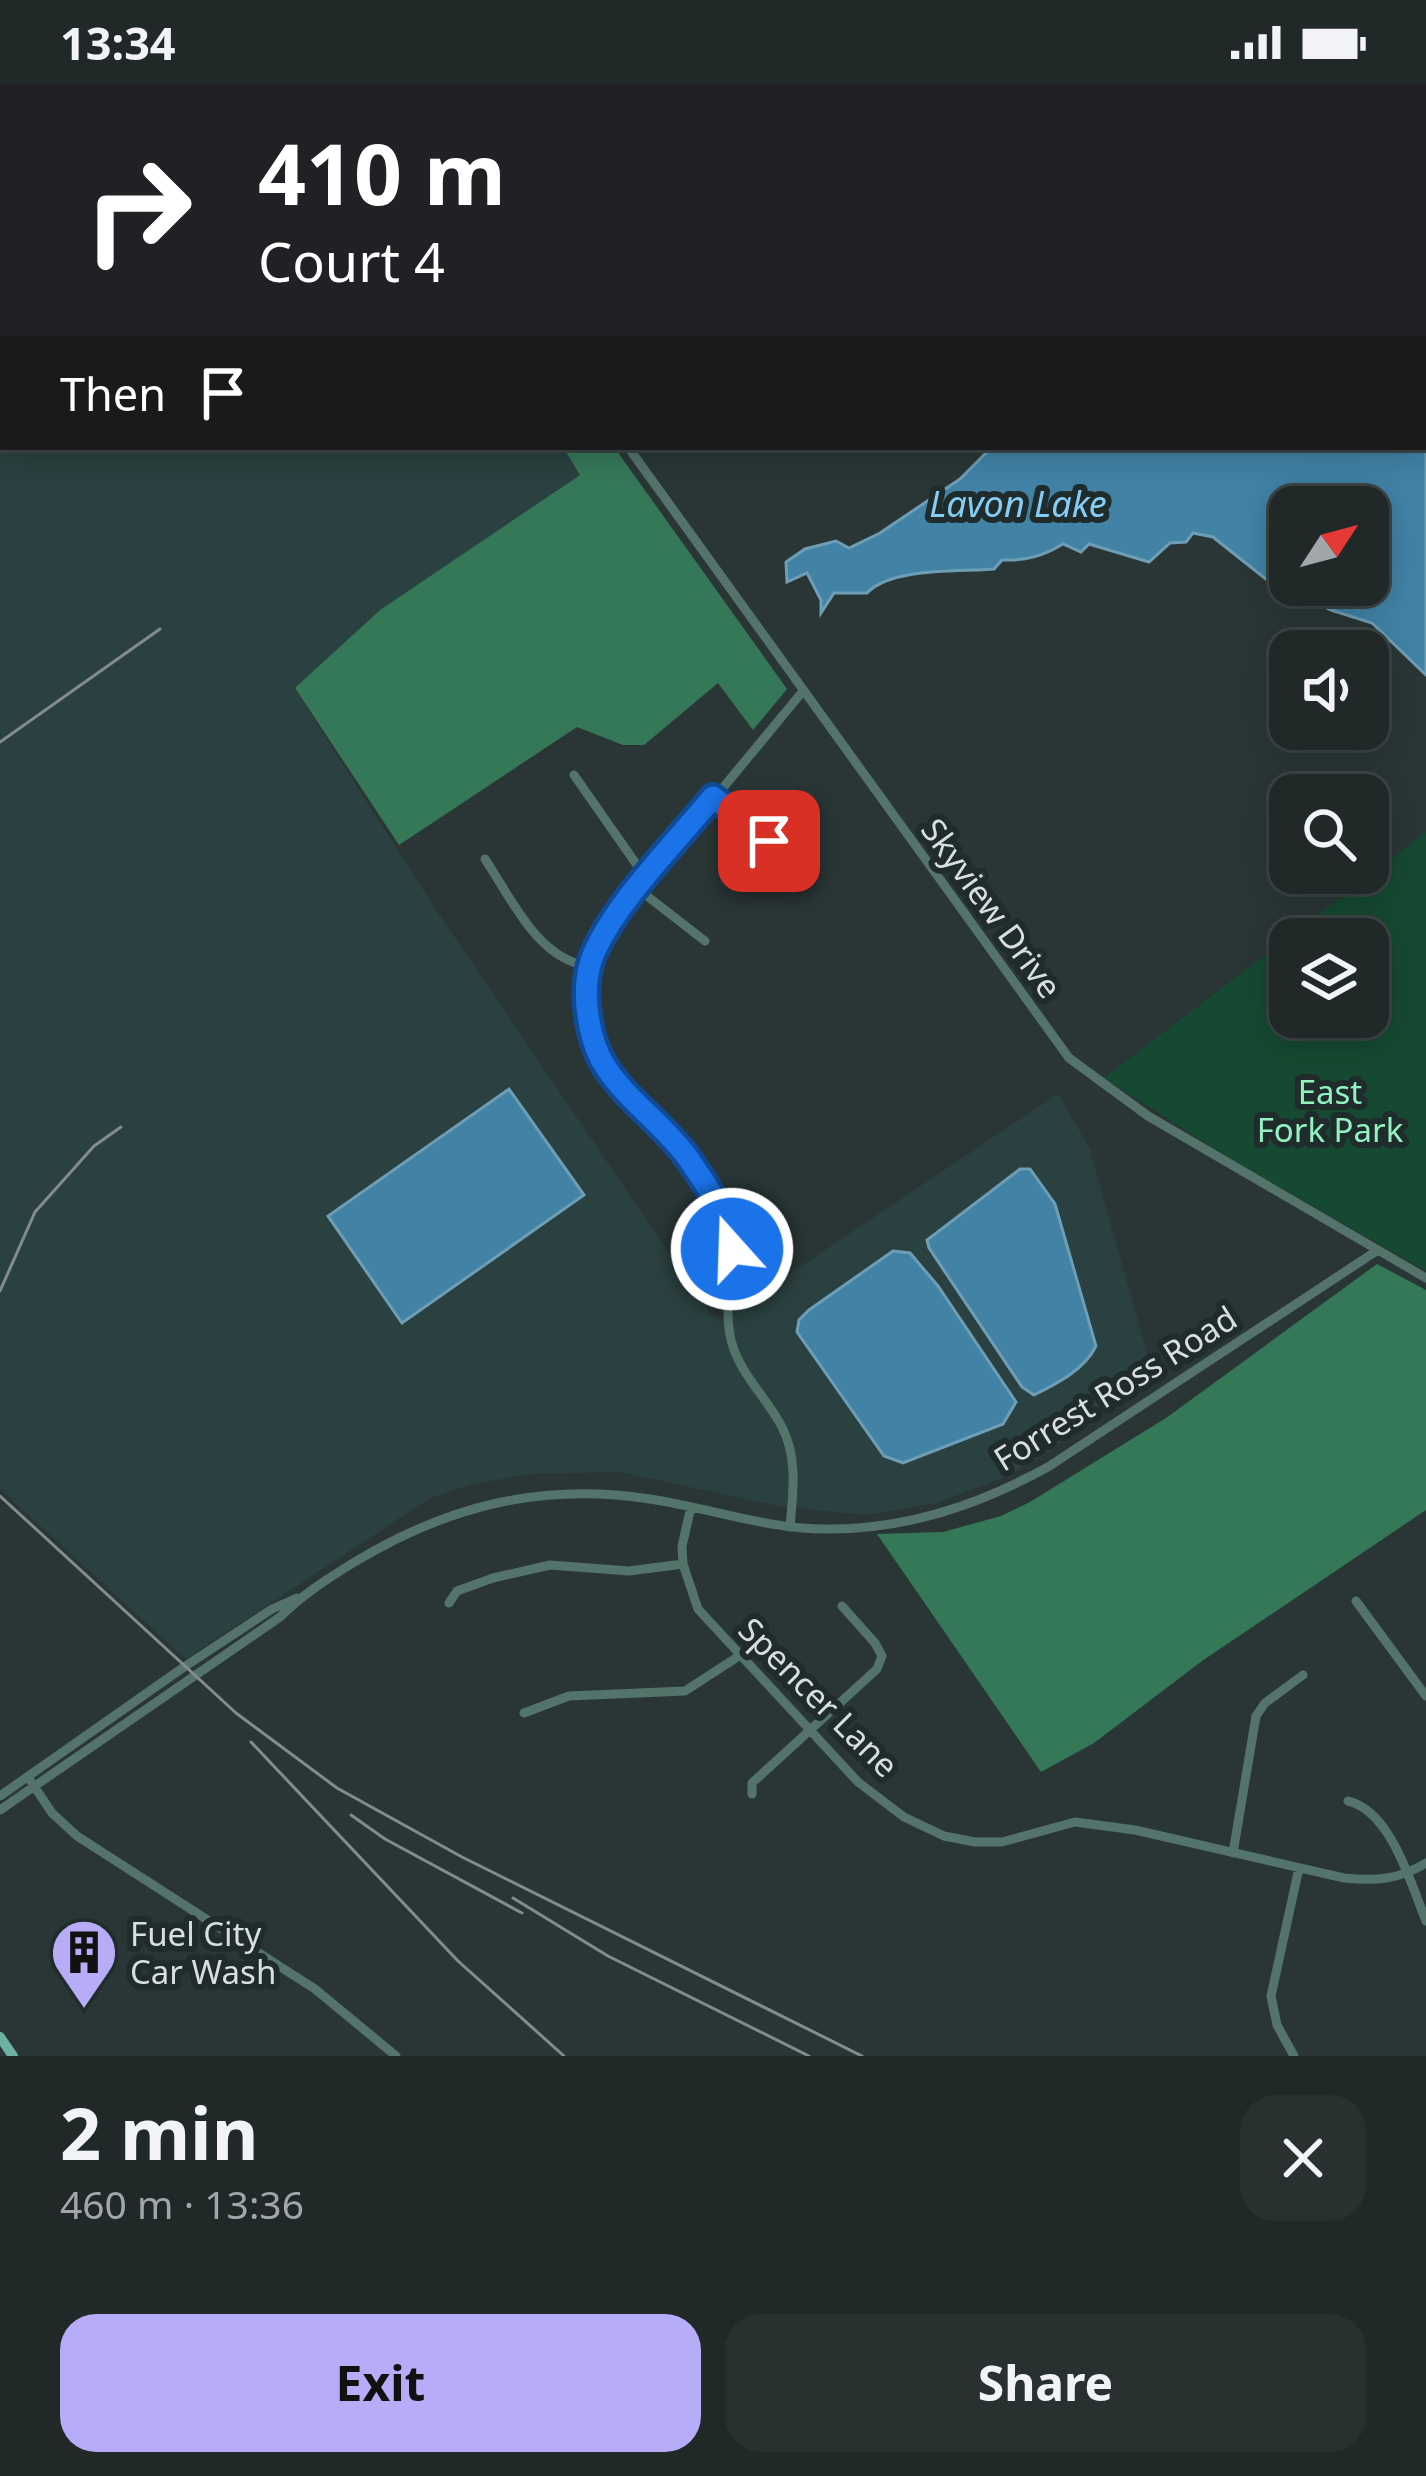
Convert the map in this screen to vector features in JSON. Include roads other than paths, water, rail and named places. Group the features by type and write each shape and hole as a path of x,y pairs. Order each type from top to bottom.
{"main road":[{"path":"0,2037 13,2056"}],"street":[{"name":"Skyview Drive","path":"630,450 1070,1058 1148,1116 1426,1278"},
{"path":"790,1527 794,1472 788,1440 732,1344 728,1228 675,1140 618,1083 598,1055 590,1016 589,966 605,933 646,878 803,691"},
{"path":"574,775 646,878"},
{"path":"713,797 769,841"},
{"path":"485,859 548,949 589,966"},
{"path":"638,889 705,941"},
{"name":"Forrest Ross Road","path":"31,1781 280,1617 302,1595 410,1529 483,1504 574,1494 616,1494 790,1527 832,1529 911,1521 950,1511 1006,1490 1066,1456 1378,1250"},
{"path":"449,1603 457,1591 475,1584 550,1565 629,1571 683,1564 691,1508"},
{"name":"Spencer Lane","path":"683,1564 698,1609 858,1782 904,1817 944,1835 1002,1842 1075,1822 1136,1830 1376,1881 1408,1874 1426,1863"},
{"path":"0,1810 31,1781 184,1667 272,1609 302,1595"},
{"path":"1357,1601 1426,1696"},
{"path":"752,1794 752,1783 877,1670 882,1656 875,1643 842,1606"},
{"path":"524,1712 569,1696 685,1691 739,1656"},
{"path":"1233,1853 1256,1716 1265,1703 1304,1675"},
{"path":"0,1796 31,1781"},
{"path":"31,1781 52,1813 77,1836 315,1989 396,2056"},
{"path":"1348,1801 1360,1804 1385,1832 1426,1921"},
{"path":"1294,2056 1277,2024 1271,1996 1299,1868"}],"water":[{"name":"Lavon Lake","path":"989,450 1426,450 1426,675 1389,639 1389,630 1322,606 1389,606 1389,486 1269,486 1269,581 1213,537 1193,533 1186,542 1170,543 1149,562 1089,544 1081,552 1063,544 1034,557 1002,560 994,569 909,575 867,593 834,593 821,613 821,600 807,573 787,582 786,562 805,549 836,541 849,548 880,533 960,479"},
{"path":"509,1089 584,1195 402,1323 328,1216"},
{"path":"1020,1169 1030,1169 1055,1204 1096,1346 1077,1369 1034,1395 1022,1387 927,1240"},
{"path":"893,1251 910,1253 938,1286 1016,1402 1003,1424 903,1463 884,1456 797,1332 799,1320 809,1310"}],"railway":[{"path":"0,742 160,629"},
{"path":"0,1291 35,1212 94,1146 121,1127"},
{"path":"0,1496 236,1713 337,1788 462,1857 862,2056"},
{"path":"251,1742 458,1961 564,2056"},
{"path":"351,1815 385,1839 522,1913"},
{"path":"513,1898 608,1956 809,2056"}],"place":[{"name":"Fuel City Car Wash","path":"84,2011"}],"park label":[{"name":"East Fork Park","path":"1330,1110"}]}
